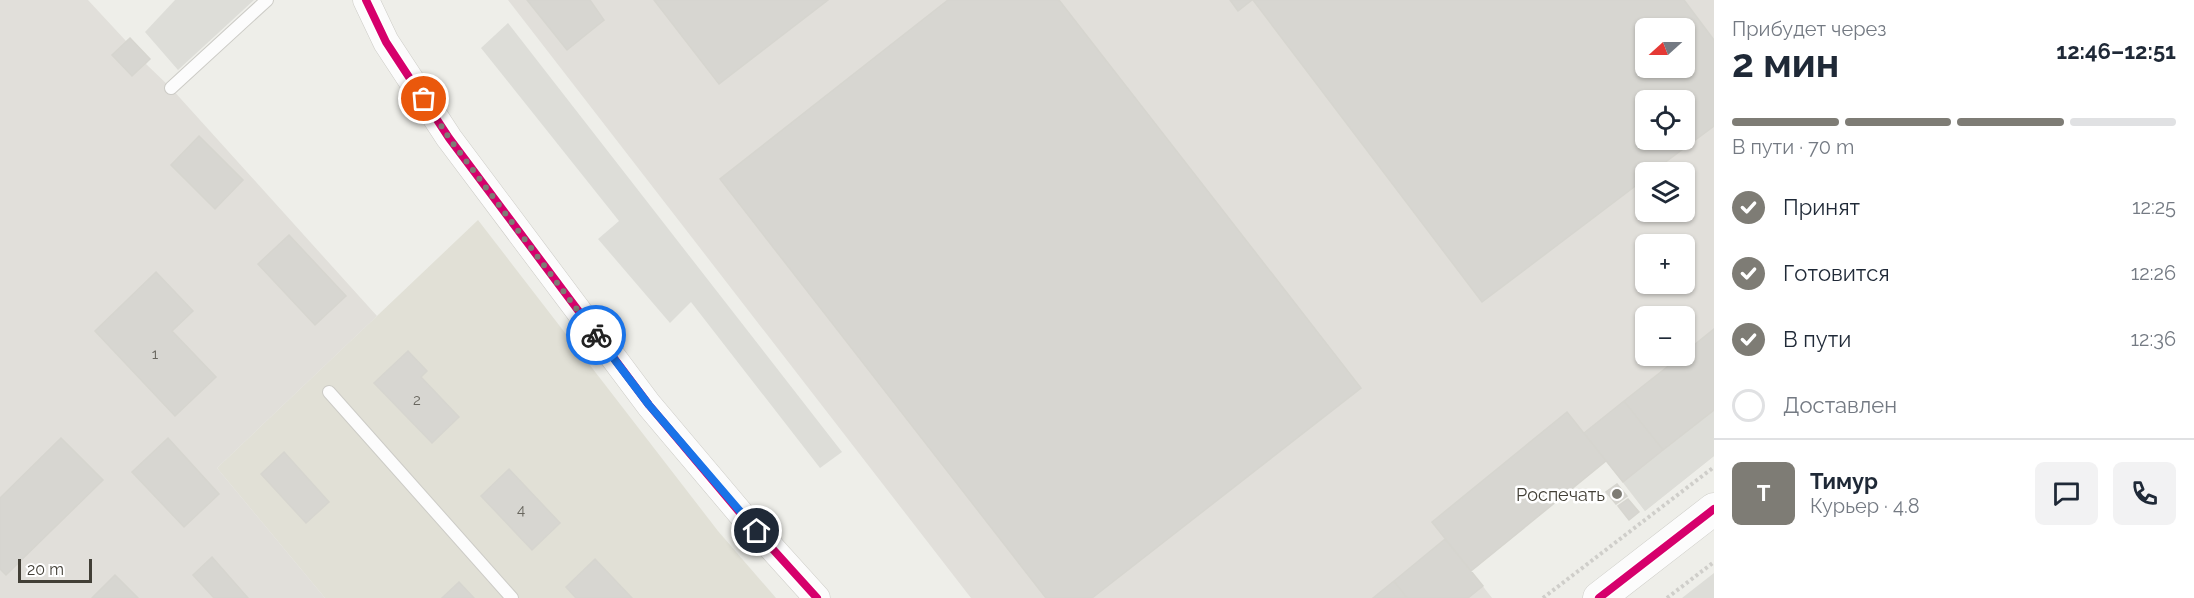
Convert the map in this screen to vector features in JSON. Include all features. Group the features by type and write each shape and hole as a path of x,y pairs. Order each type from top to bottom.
{"street":[{"path":"366,0 386,42 449,138 628,378 741,514 817,598"},
{"path":"1599,598 1714,509"}],"lane":[{"path":"171,88 267,0"},
{"path":"329,392 512,598"}],"path":[{"path":"1543,598 1714,467"},
{"path":"1667,598 1714,562"}],"shaded area":[{"path":"0,0 88,0 126,41 130,38 150,59 146,64 171,88 377,316 217,468 325,598 0,598"},
{"path":"175,0 254,0 178,70 145,32"},
{"path":"508,0 1714,0 1714,456 1645,511 1606,461 1471,571 1492,598 971,598"},
{"path":"508,23 842,452 820,468 691,302 670,323 598,239 619,221 481,48"},
{"path":"478,220 718,531 776,598 325,598 217,468"},
{"path":"1714,410 1714,456 1645,511 1623,482"},
{"path":"1714,573 1714,598 1682,598"}],"building":[{"path":"527,0 590,0 604,20 567,50"},
{"path":"654,0 828,0 719,84"},
{"path":"948,0 1059,0 1361,388 1092,598 1046,598 720,179"},
{"path":"1230,0 1252,0 1238,11"},
{"path":"1253,0 1684,0 1714,40 1714,126 1695,140 1695,90 1635,90 1635,150 1682,150 1665,162 1635,162 1635,186 1482,302"},
{"path":"130,38 150,59 132,76 112,55"},
{"path":"199,136 243,180 215,209 171,165"},
{"path":"289,235 346,296 315,325 258,264"},
{"path":"156,272 193,311 172,331 216,377 175,416 95,331"},
{"path":"1714,329 1714,410 1663,450 1624,401 1668,366 1695,366 1695,344"},
{"path":"408,351 427,371 421,377 459,417 432,443 374,383"},
{"path":"1624,401 1663,450 1623,482 1584,433"},
{"path":"1567,412 1606,461 1471,571 1432,522"},
{"path":"61,438 103,480 6,575 0,569 0,498"},
{"path":"168,438 219,494 184,527 132,472"},
{"path":"284,452 329,502 306,523 261,474"},
{"path":"509,469 560,523 532,550 481,496"},
{"name":"Роспечать","path":"1617,484 1627,496 1616,504 1606,492"},
{"path":"1628,499 1639,512 1629,520 1618,506"},
{"path":"1445,539 1483,586 1468,598 1407,598 1394,581"},
{"path":"212,557 248,598 214,598 193,575"},
{"path":"595,559 632,598 576,598 566,587"},
{"path":"115,575 138,598 92,598"},
{"path":"1394,581 1407,598 1373,598"},
{"path":"459,582 474,598 442,598"}],"cycle path":[{"path":"366,0 386,42 449,138 649,405 741,514 817,598"},
{"path":"1599,598 1714,509"}],"way so far":[{"path":"424,99 449,138 596,335"}],"place":[{"name":"Роспечать","path":"1617,494"}],"route":[{"path":"596,335 649,405 757,531"}]}
